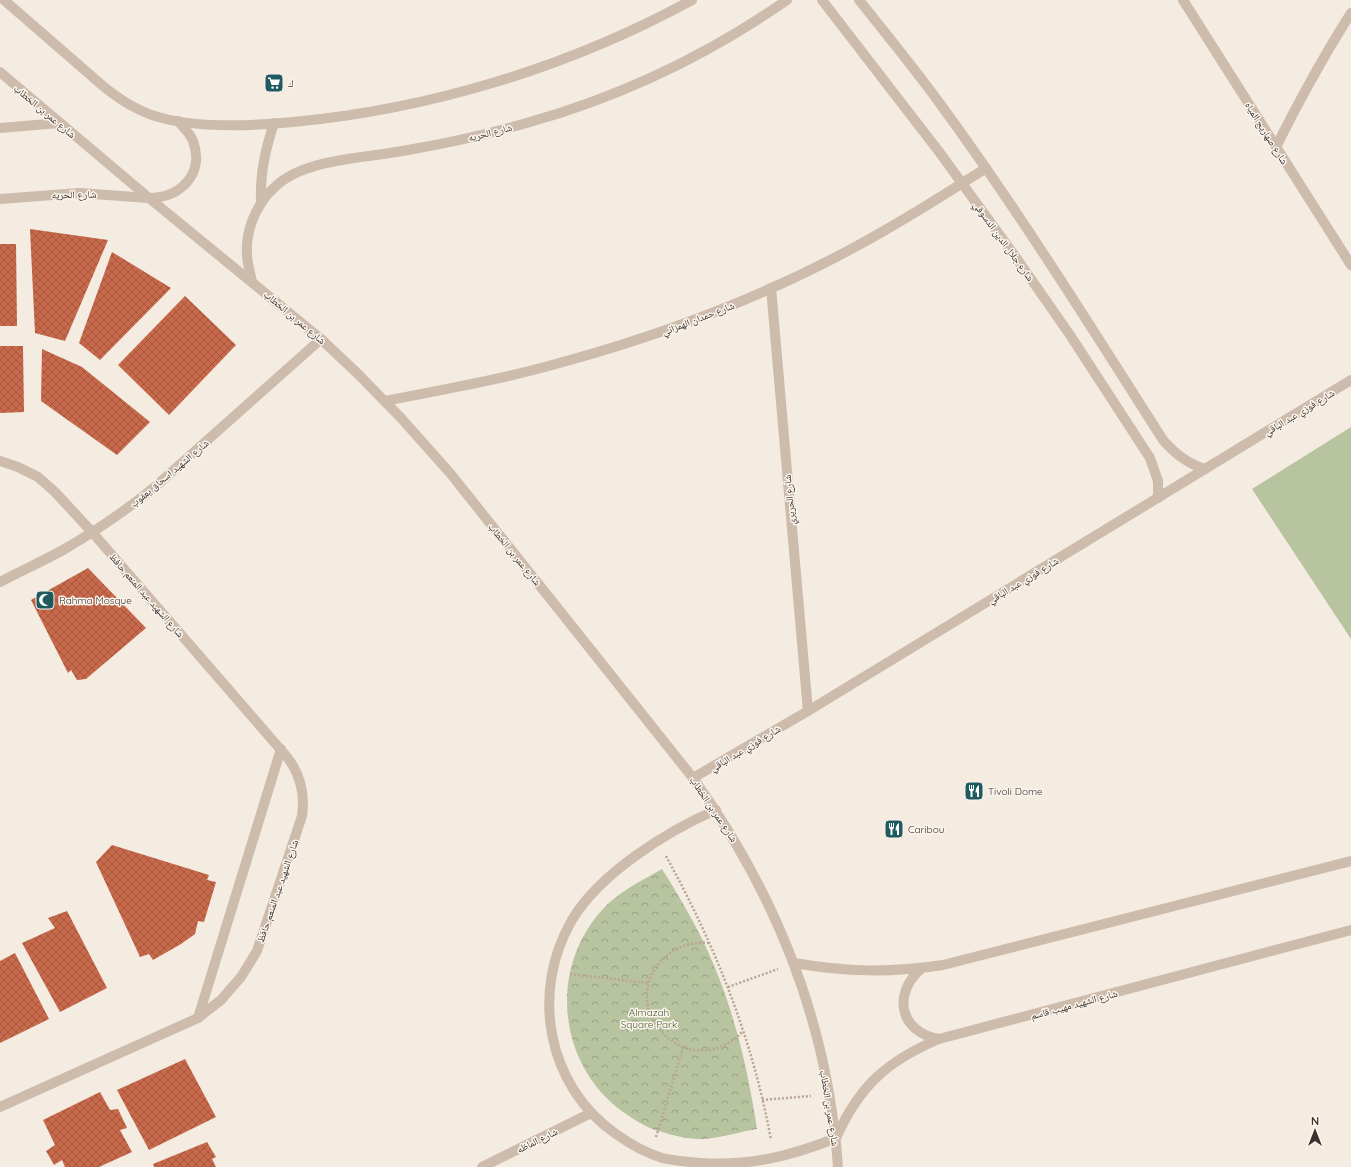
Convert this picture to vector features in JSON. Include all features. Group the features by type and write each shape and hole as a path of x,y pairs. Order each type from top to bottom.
{"street":[{"path":"4,0 113,94 149,114 162,118 178,121 216,124 274,124 314,120 400,105 502,80 551,63 614,38 692,0"},
{"name":"شارع الحريه","path":"252,282 247,262 247,241 252,220 261,202 276,185 294,173 313,166 407,151 493,132 570,110 644,82 714,47 748,27 787,0"},
{"name":"شارع جلال الدين الدسوقي","path":"822,0 893,90 1070,335 1148,454 1154,466 1158,481 1158,498"},
{"path":"859,0 941,104 986,168 1064,284 1163,440 1179,456 1191,464 1205,469"},
{"name":"شارع صهاريج المياه","path":"1183,0 1351,265"},
{"path":"1276,147 1303,94 1333,41 1351,13"},
{"name":"شارع عمر بن الخطاب","path":"0,72 60,124 321,339 385,401 450,473 693,778 739,846 768,903 794,963 807,1001 829,1094 836,1138 838,1167"},
{"name":"شارع الحريه","path":"0,199 79,193 149,198 160,198 171,195 188,182 196,161 192,139 178,121"},
{"path":"0,128 60,124"},
{"path":"261,202 263,163 274,124"},
{"name":"شارع حمدان الهمزاني","path":"385,401 512,375 575,359 644,338 691,321 771,288 859,245 906,219 986,168"},
{"name":"شارع الحريري","path":"771,288 808,711"},
{"name":"شارع الشهيد اسحاق يعقوب","path":"0,582 49,558 92,532 132,505 157,485 321,339"},
{"name":"شارع فوزي عبد الباقي","path":"693,778 808,711 1351,380"},
{"name":"شارع الشهيد عبد المنعم حافظ","path":"0,460 38,477 56,492 281,749 294,765 302,785 304,795 302,816 257,951 241,977 231,989 198,1018 0,1107"},
{"path":"198,1018 281,749"},
{"path":"716,810 658,841 616,872 596,889 572,919 563,936 551,972 549,1010 555,1048 569,1082 592,1113 607,1128 624,1140 642,1150 662,1158 687,1162 739,1164 774,1159 836,1138"},
{"path":"794,963 819,967 871,971 922,968 964,960 1351,861"},
{"name":"شارع الشهيد مهيب قاسم","path":"836,1138 844,1119 855,1101 869,1084 901,1057 939,1039 1351,930"},
{"path":"922,968 914,975 908,984 904,994 903,1004 908,1020 919,1032 928,1037 939,1039"},
{"name":"شارع الماظه","path":"482,1167 592,1113"}],"path":[{"path":"658,841 685,891 710,943 728,987 743,1031 762,1100 774,1159"},
{"path":"710,943 700,942 689,944 679,947 669,953 655,969 649,983 649,1010 653,1020 666,1037 683,1048 706,1050 716,1049 736,1039 743,1031"},
{"path":"728,987 794,963"},
{"path":"551,972 649,983"},
{"path":"652,1153 683,1048"},
{"path":"762,1100 829,1094"}],"green space":[{"path":"1351,427 1351,639 1252,489"},
{"name":"Almazah Square Park","path":"662,869 696,928 712,960 721,983 743,1055 757,1129 701,1139 678,1136 649,1127 629,1116 605,1097 587,1074 575,1047 568,1019 567,991 573,962 584,935 602,910 615,898 630,887"}],"building":[{"path":"30,229 108,240 65,341 35,333"},
{"path":"0,244 16,244 17,326 0,326"},
{"path":"112,252 171,288 100,360 79,343"},
{"path":"185,296 236,345 169,415 118,365"},
{"path":"0,346 23,346 24,412 0,413"},
{"path":"42,349 82,367 150,422 117,455 41,401"},
{"path":"88,568 146,628 86,679 77,680 71,670 68,673 31,600"},
{"path":"112,845 209,875 207,880 216,882 204,922 198,921 195,934 153,960 149,954 140,957 96,862"},
{"path":"67,911 107,988 60,1012 22,943 55,928 48,918"},
{"path":"15,953 49,1019 0,1043 0,961"},
{"path":"185,1059 216,1117 149,1150 117,1090"},
{"path":"100,1092 110,1110 118,1109 127,1128 120,1130 132,1152 99,1167 65,1167 62,1160 54,1165 46,1151 55,1145 43,1120"},
{"path":"207,1142 216,1157 212,1159 216,1167 154,1167 153,1164"}],"place":[{"name":"ك","path":"274,83"},
{"name":"Rahma Mosque","path":"45,600"},
{"name":"Tivoli Dome","path":"974,791"},
{"name":"Caribou","path":"894,829"}]}
